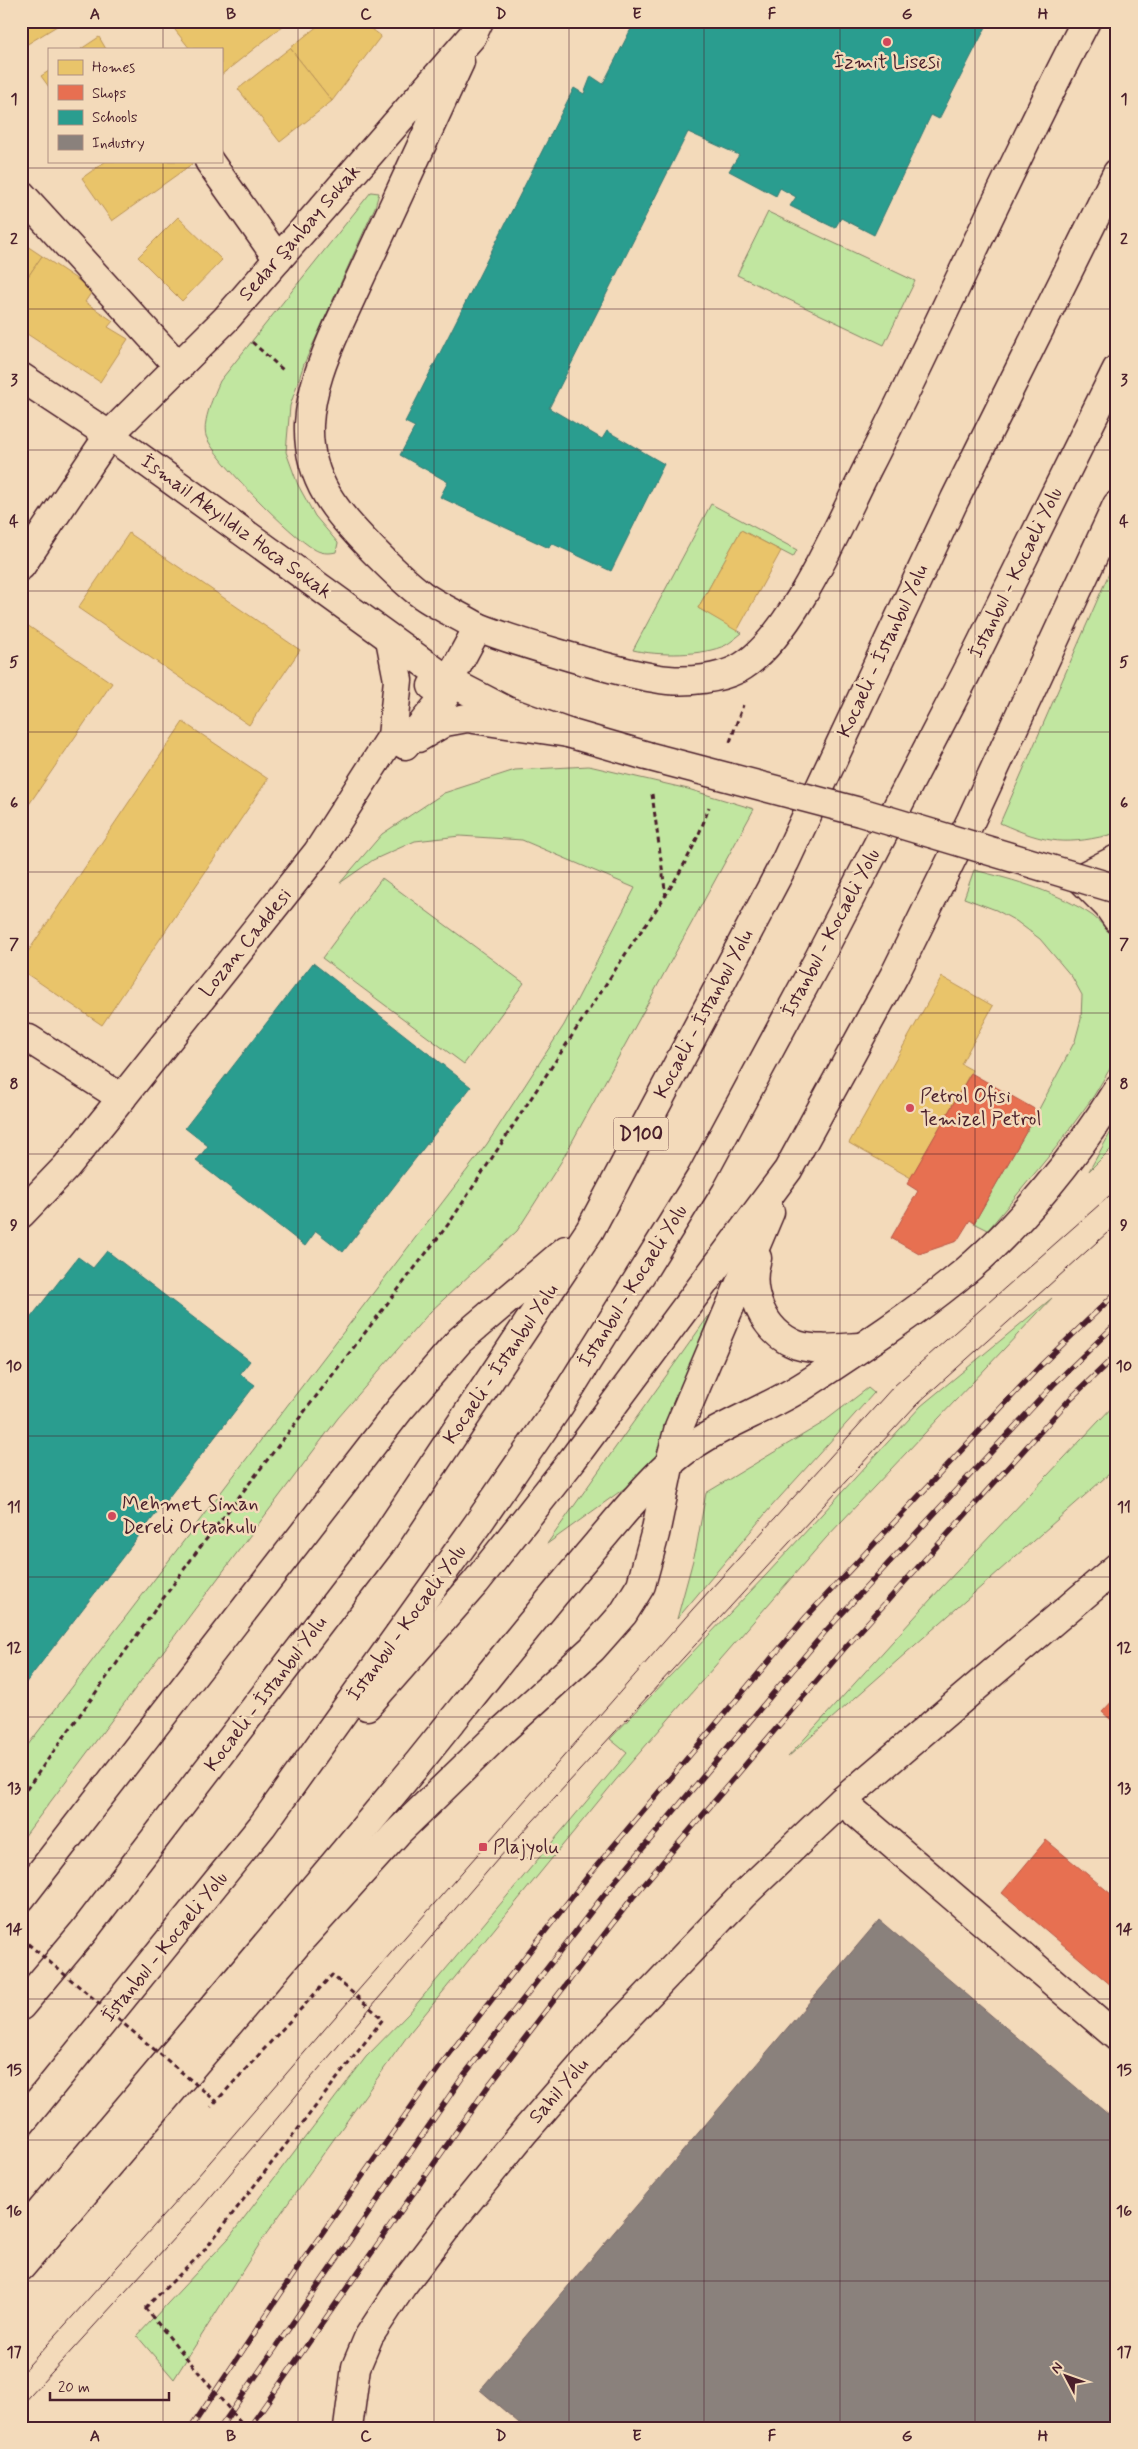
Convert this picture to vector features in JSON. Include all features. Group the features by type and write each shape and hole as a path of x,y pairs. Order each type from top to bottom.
{"main road":[{"path":"475,28 412,170 322,362 313,396 309,424 311,455 319,479 332,505 348,526 396,573 422,595 478,627 515,641 616,669 668,680 712,678 738,669 760,652 798,603 929,347 1050,89 1086,21"},
{"name":"Sedar Şanbay Sokak","path":"21,566 109,435 226,319 475,28"},
{"path":"210,162 278,259"},
{"name":"Kocaeli - İstanbul Yolu","path":"21,2006 84,1931 382,1542 590,1230 785,862 954,499 1117,173"},
{"path":"21,194 179,367"},
{"name":"İstanbul - Kocaeli Yolu","path":"21,2123 262,1826 477,1525 559,1406 701,1177 819,958 966,674 1117,369"},
{"name":"İsmail Akyıldız Hoca Sokak","path":"21,377 109,435 449,681 507,711 568,733"},
{"path":"21,2267 303,1937 397,1833 503,1730 592,1649 622,1614 640,1585 655,1534 679,1427 788,1170 895,974 970,820 1117,505"},
{"path":"398,741 420,698 434,684 449,681 478,627"},
{"name":"Lozan Caddesi","path":"21,1214 66,1166 122,1098 317,853 398,741 398,680 390,639"},
{"path":"398,741 445,722 467,718 568,733 647,756 860,812 1117,889"},
{"path":"1080,878 1117,859"},
{"path":"1080,878 1108,906 1117,919"},
{"path":"28,1039 122,1098"},
{"path":"21,2236 418,1763 579,1564 642,1490 670,1462 705,1438 802,1387 924,1304 960,1277 1006,1232 1054,1179 1088,1136 1117,1090"},
{"path":"262,1826 476,1582 573,1459 788,1170"},
{"path":"788,1170 755,1263 753,1284 758,1307 767,1321 781,1336 797,1345 815,1348 859,1347"},
{"path":"21,1898 400,1409 460,1340 590,1230"},
{"name":"Sahil Yolu","path":"348,2428 356,2367 369,2336 402,2286 524,2131 605,2039 743,1896 842,1801 1117,1567"},
{"path":"842,1801 1117,2037"}],"path":[{"path":"226,319 313,396"},
{"path":"729,747 760,652"},
{"path":"647,756 666,897"},
{"path":"21,1797 195,1554 450,1222 636,938 666,897 700,832 710,804"},
{"path":"21,1938 216,2101"},
{"path":"211,2108 332,1975 383,2019 203,2252 144,2308 245,2428"}],"green space":[{"path":"371,192 379,193 375,207 304,364 290,406 286,452 298,485 315,516 338,543 336,552 324,553 303,542 254,496 212,447 205,430 209,408 220,381"},
{"path":"768,212 915,281 884,345 737,275"},
{"path":"711,504 797,550 793,557 741,530 698,608 742,633 726,645 716,649 693,653 667,654 633,650"},
{"path":"1117,555 1117,833 1084,840 1057,841 1044,839 1000,823"},
{"path":"589,766 688,789 754,809 561,1162 517,1231 430,1312 338,1418 21,1841 21,1754 487,1144 564,1025 635,888 522,840 460,836 415,841 373,860 340,883 382,834 444,793 515,770"},
{"path":"974,870 1020,883 1065,900 1093,916 1117,941 1117,1057 1093,1097 1058,1145 988,1230 974,1223 1038,1111 1075,1041 1081,1019 1082,995 1072,977 1040,939 1016,921 996,910 964,898"},
{"path":"382,878 524,983 464,1064 322,958"},
{"path":"1117,1121 1117,1143 1089,1171"},
{"path":"1052,1298 826,1538 615,1781 411,2031 264,2237 174,2379 137,2336 228,2239 366,2057 409,2013 627,1753 610,1739 767,1574 921,1406"},
{"path":"710,1314 676,1404 658,1464 547,1544"},
{"path":"868,1388 874,1393 771,1507 677,1619 696,1549 706,1493 821,1424"},
{"path":"1117,1402 1117,1467 788,1757 941,1588"}],"building: Homes":[{"path":"21,21 65,21 21,48"},
{"path":"168,21 289,21 222,74 222,48 189,48"},
{"path":"324,21 362,21 381,36 332,101 290,48"},
{"path":"99,37 105,48 82,48"},
{"path":"290,48 332,101 280,142 238,89"},
{"path":"48,72 48,86 41,76"},
{"path":"105,162 191,162 192,164 112,221 82,178"},
{"path":"178,217 222,260 182,301 138,257"},
{"path":"21,242 42,256 21,287"},
{"path":"42,256 93,290 85,302 113,321 108,327 128,339 100,382 21,330 21,287"},
{"path":"741,530 781,551 737,631 698,608"},
{"path":"129,533 300,650 249,725 78,608"},
{"path":"27,625 112,683 21,816 21,633"},
{"path":"183,722 268,779 102,1025 21,970 21,962"},
{"name":"Petrol Ofisi Temizel Petrol","path":"942,977 993,1006 961,1064 972,1070 911,1178 849,1143"}],"building: Shops":[{"name":"Petrol Ofisi Temizel Petrol","path":"971,1073 1038,1111 974,1223 970,1220 957,1241 919,1254 891,1238 918,1191 907,1184"},
{"path":"1117,1696 1117,1725 1102,1712"},
{"path":"1046,1840 1117,1899 1117,1980 1112,1986 1002,1893"}],"building: Schools":[{"path":"635,21 792,21 807,29 811,21 989,21 939,119 931,115 874,235 841,218 835,228 790,206 796,197 780,188 776,196 729,171 739,155 688,132 549,408 602,439 607,431 664,464 611,571 551,543 549,548 440,497 448,482 400,455 415,427 405,422 574,88 584,94 591,76 603,84"},
{"path":"313,963 471,1087 343,1252 316,1231 305,1246 196,1161 208,1146 185,1128"},
{"path":"107,1251 250,1361 240,1374 255,1385 21,1689 21,1330 78,1257 93,1268"}],"building: Industry":[{"path":"879,1920 1117,2122 1117,2428 525,2428 480,2390"}],"tram line":[{"path":"21,2374 179,2198 692,1610 894,1386 1117,1189"},
{"path":"21,2406 197,2213 498,1859 917,1404 1117,1224"}],"railway":[{"path":"191,2428 301,2263 440,2066 589,1875 806,1617 1039,1367 1117,1292"},
{"path":"220,2428 464,2075 611,1886 824,1633 1055,1383 1117,1323"},
{"path":"249,2428 489,2085 633,1897 843,1650 1070,1399 1117,1354"}],"place":[{"name":"İzmit Lisesi","path":"887,42"},
{"name":"Petrol Ofisi Temizel Petrol","path":"910,1108"},
{"name":"Mehmet Sinan Dereli Ortaokulu","path":"112,1516"},
{"name":"Plajyolu","path":"483,1847"}]}
